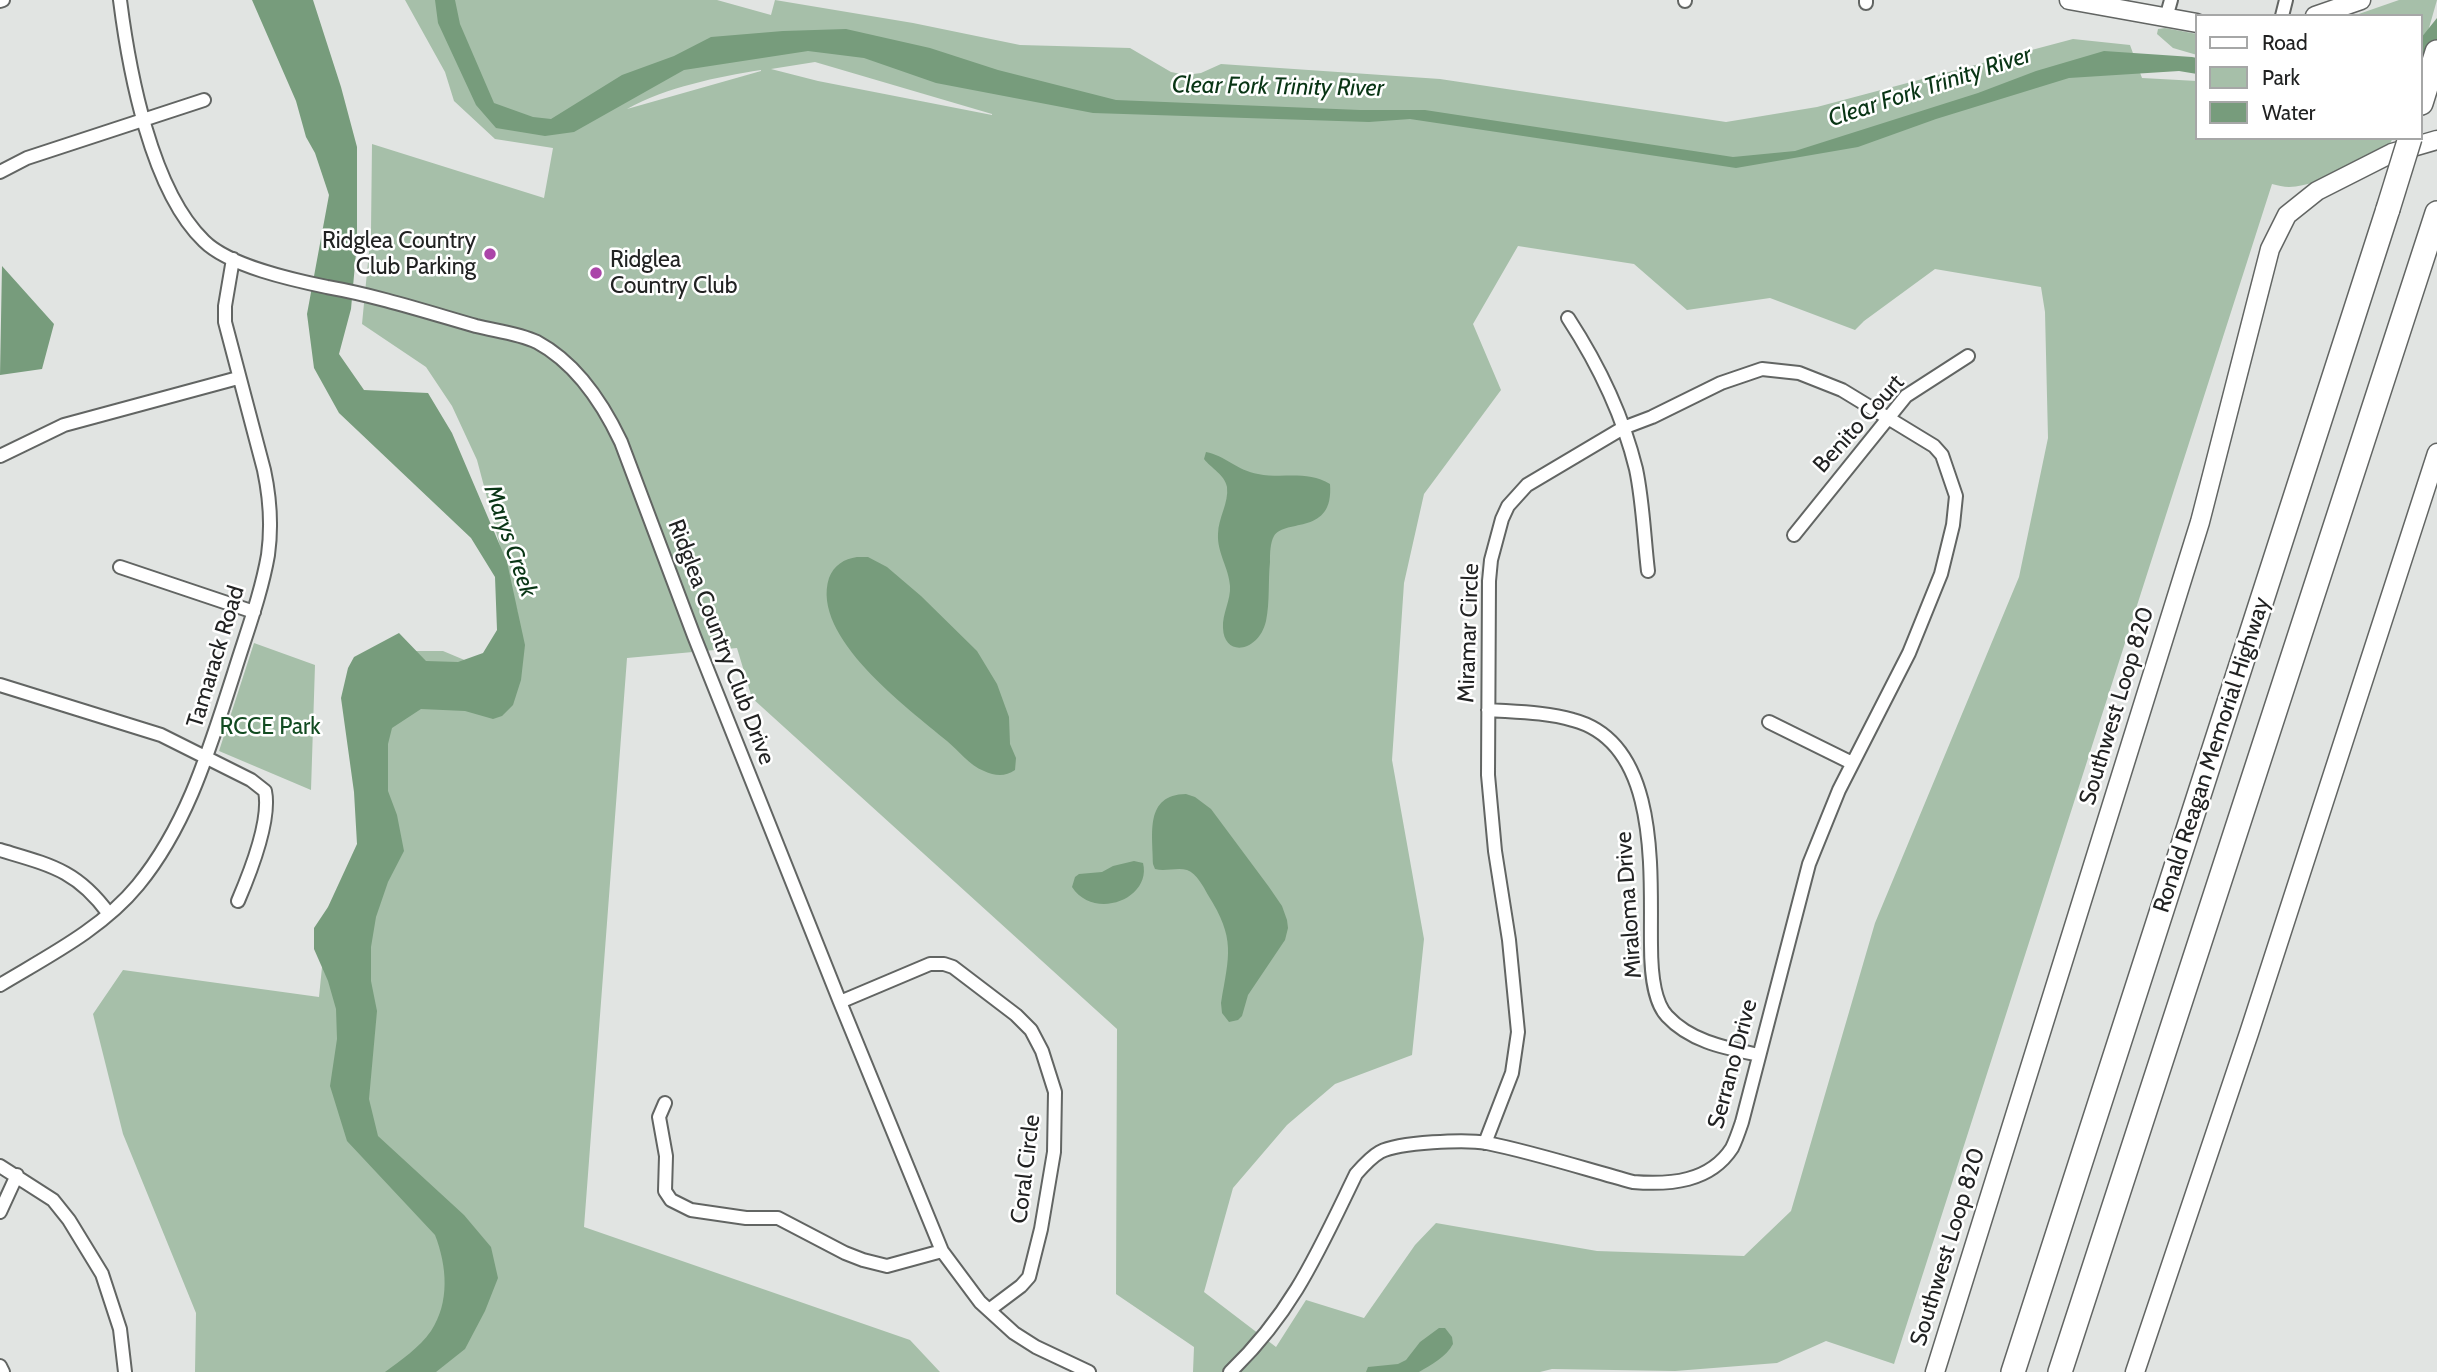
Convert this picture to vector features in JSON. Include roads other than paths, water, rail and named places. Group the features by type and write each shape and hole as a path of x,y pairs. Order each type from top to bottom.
{"highway":[{"path":"2423,97 2437,52"},
{"name":"Ronald Reagan Memorial Highway","path":"2013,1372 2409,140"},
{"name":"Ronald Reagan Memorial Highway","path":"2060,1372 2437,213"}],"street":[{"name":"Ridglea Country Club Drive","path":"120,0 125,41 153,153 180,209 203,241 233,259 290,280 395,302 479,327 523,336 538,343 582,380 607,413 621,442 694,635 840,1002 942,1251 980,1302 1014,1333 1036,1347 1089,1372"},
{"path":"2069,0 2196,23"},
{"path":"2166,18 2171,0"},
{"path":"2322,14 2361,0"},
{"path":"0,172 27,158 204,100"},
{"name":"Southwest Loop 820","path":"1935,1372 2200,522 2270,249 2287,215 2316,191 2392,153 2437,140"},
{"name":"Tamarack Road","path":"0,985 75,939 108,914 136,887 156,861 199,779 254,612 267,555 269,495 225,322 233,259"},
{"path":"1568,318 1595,359 1623,428 1636,470 1648,570"},
{"name":"Benito Court","path":"1794,535 1906,396 1968,356"},
{"name":"Miramar Circle","path":"1485,1143 1512,1073 1518,1032 1509,940 1494,851 1488,775 1489,580 1491,560 1508,506 1527,485 1623,428 1652,417 1721,383 1762,369 1799,373 1842,390 1888,418"},
{"path":"0,456 64,425 238,377"},
{"name":"Serrano Drive","path":"1230,1372 1254,1349 1298,1291 1356,1174 1380,1152 1391,1148 1443,1142 1485,1143 1633,1182 1653,1184 1690,1179 1704,1173 1733,1146 1742,1122 1809,863 1853,763 1909,653 1931,603 1953,525 1956,496 1942,455 1934,446 1888,418"},
{"path":"2135,1372 2249,1033 2437,453"},
{"path":"120,567 254,612"},
{"path":"0,685 161,735 251,780 265,790 268,802 256,853 238,901"},
{"name":"Miraloma Drive","path":"1488,710 1574,720 1608,738 1622,753 1634,774 1645,821 1650,866 1651,955 1657,997 1665,1015 1694,1037 1716,1046 1759,1055"},
{"path":"1769,722 1853,763"},
{"path":"0,850 70,874 93,893 108,914"},
{"name":"Coral Circle","path":"840,1002 930,964 944,964 953,967 1016,1014 1031,1030 1042,1051 1055,1091 1056,1131 1041,1228 1029,1277 989,1310"},
{"path":"665,1103 659,1117 666,1156 665,1191 671,1200 691,1210 746,1218 778,1218 845,1253 887,1266 942,1251"},
{"path":"0,1166 53,1200 69,1220 102,1274 120,1329 125,1372"},
{"path":"0,1212 17,1175"},
{"path":"0,1366 3,1372"}],"water":[{"path":"252,0 313,0 357,147 357,242 351,309 339,354 364,390 428,393 452,433 507,562 525,645 521,680 513,705 502,716 493,719 465,711 421,709 392,728 388,744 388,791 397,815 404,851 388,882 376,917 371,947 371,981 377,1011 369,1099 378,1136 464,1215 491,1247 498,1278 485,1311 465,1349 436,1372 385,1372 410,1353 431,1331 444,1296 444,1271 435,1235 347,1141 330,1086 337,1039 336,1009 328,981 314,949 314,928 328,907 357,844 354,792 341,698 348,668 354,657 399,633 426,661 458,662 483,653 497,630 495,577 471,538 339,413 314,368 307,314 329,195 315,153 306,137 296,101"},
{"path":"435,0 455,0 460,24 494,103 533,117 551,119 622,75 674,56 711,37 846,29 930,48 998,70 1116,100 1360,110 1425,110 1733,157 1795,151 2104,51 2196,58 2196,74 2179,71 2069,78 1936,119 1858,147 1736,168 1410,119 1369,122 1093,113 936,83 864,58 808,51 684,70 574,132 545,136 496,128 476,105 438,23"},
{"path":"2437,18 2437,45 2423,62 2423,36"},
{"path":"2,266 54,324 42,369 0,375"},
{"path":"1206,452 1251,472 1313,477 1330,484 1325,512 1317,519 1280,531 1274,536 1270,549 1266,621 1256,639 1250,645 1242,647 1229,644 1223,628 1230,586 1219,548 1218,534 1227,487 1221,475 1204,459"},
{"path":"857,557 868,557 887,567 977,651 997,684 1009,717 1010,744 1016,758 1015,770 996,775 974,765 909,710 866,669 848,647 834,624 827,601 829,578 840,563"},
{"path":"1186,794 1211,809 1269,887 1282,906 1287,920 1285,940 1248,995 1242,1016 1229,1022 1222,1013 1221,1003 1228,959 1227,936 1217,910 1194,874 1183,869 1155,869 1153,864 1152,829 1157,809 1163,801"},
{"path":"1134,861 1143,863 1143,876 1139,887 1119,901 1094,903 1082,897 1072,887 1079,874 1102,872"},
{"path":"1439,1328 1445,1328 1452,1337 1453,1344 1442,1357 1419,1372 1366,1372 1368,1367 1398,1364 1406,1360 1420,1342"}],"place":[{"name":"Ridglea Country Club Parking","path":"490,254"},
{"name":"Ridglea Country Club","path":"596,273"}],"water label":[{"name":"Clear Fork Trinity River","path":"1278,87"},
{"name":"Clear Fork Trinity River","path":"1930,87"},
{"name":"Marys Creek","path":"510,541"}],"park label":[{"name":"RCCE Park","path":"270,727"}]}
